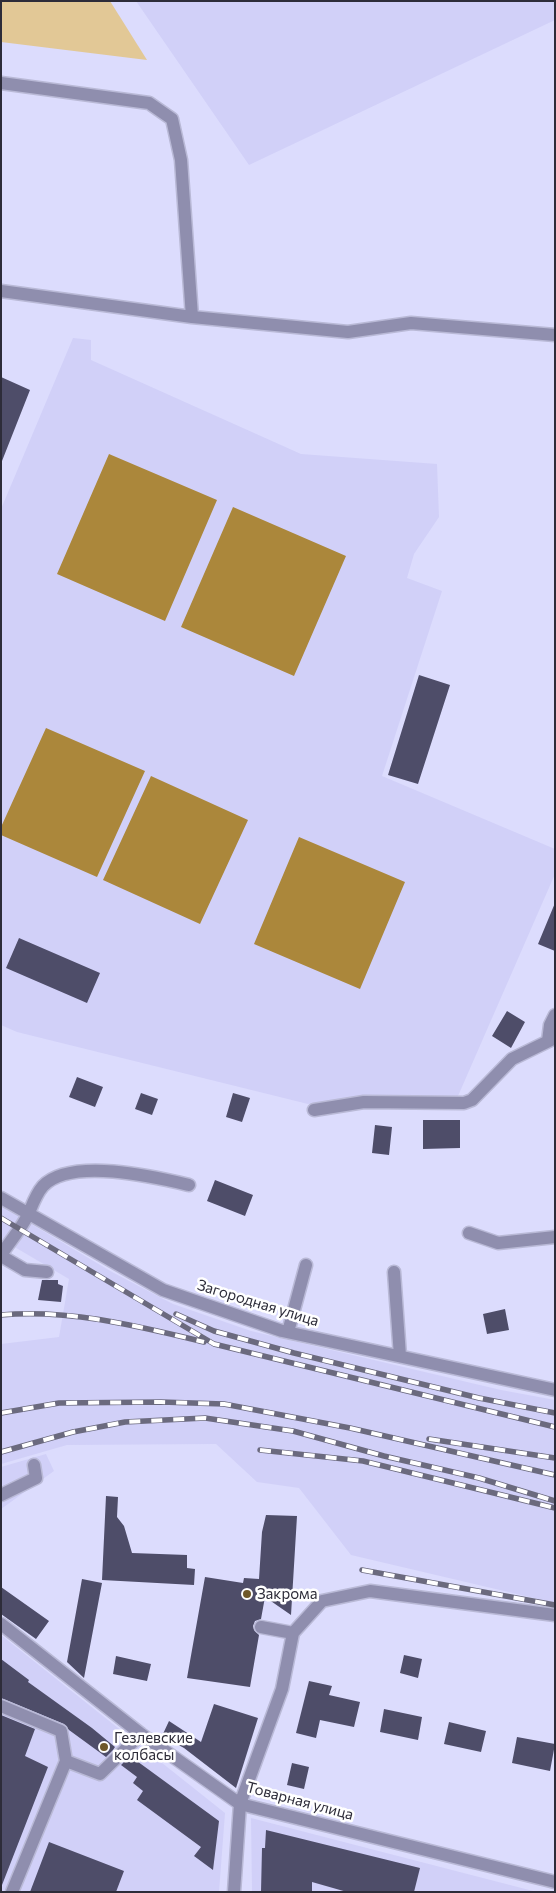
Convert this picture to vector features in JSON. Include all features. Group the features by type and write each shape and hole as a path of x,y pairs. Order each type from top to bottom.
{"street":[{"path":"1,83 150,103 172,119 181,160 192,317"},
{"path":"1,291 192,317 348,332 411,323 555,335"},
{"path":"314,1110 364,1102 464,1102 472,1100 512,1059 552,1039 550,1025 555,1015"},
{"path":"47,1272 25,1270 1,1255 28,1214 35,1198 44,1185 66,1173 122,1173 157,1177 189,1185"},
{"name":"Загородная улица","path":"1,1198 163,1290 288,1332 555,1390"},
{"path":"469,1233 498,1243 555,1237"},
{"path":"288,1332 306,1265"},
{"path":"394,1272 400,1356"},
{"path":"1,1495 36,1478 34,1465"},
{"path":"234,1892 240,1804 282,1689 293,1633 322,1601 370,1591 555,1615"},
{"name":"Товарная улица","path":"1,1624 141,1734 240,1804 555,1882"},
{"path":"262,1627 293,1633"},
{"path":"1,1706 61,1731 66,1761 12,1892"},
{"path":"66,1761 100,1774 141,1734"}],"shaded area":[{"path":"1,1 110,1 147,60 1,42"},
{"path":"136,1 555,1 555,20 249,165"},
{"path":"73,338 91,340 91,360 301,454 437,464 439,517 414,554 407,578 442,591 382,776 555,849 555,874 458,1096 368,1098 308,1104 17,1032 1,1025 1,509"},
{"path":"109,454 217,500 165,621 57,574"},
{"path":"233,507 346,556 294,676 181,627"},
{"path":"46,728 145,771 97,877 1,835 1,827"},
{"path":"151,776 248,820 200,924 103,880"},
{"path":"299,837 405,882 360,989 254,944"},
{"path":"1,1206 112,1272 173,1304 251,1331 501,1390 555,1400 555,1603 351,1555 299,1488 257,1482 216,1444 67,1445 1,1464 1,1344 59,1337 69,1279 1,1239"},
{"path":"46,1454 54,1471 1,1509 1,1467"},
{"path":"1,1635 225,1813 219,1892 1,1892"},
{"path":"251,1818 537,1892 252,1892"}],"building":[{"path":"1,377 30,390 2,461 1,461"},
{"path":"419,675 450,685 418,784 388,775"},
{"path":"555,903 555,951 538,944"},
{"path":"19,938 100,973 87,1003 6,968"},
{"path":"507,1011 525,1022 511,1048 492,1036"},
{"path":"77,1077 103,1087 95,1107 69,1097"},
{"path":"141,1093 158,1099 152,1115 135,1109"},
{"path":"233,1093 250,1098 242,1122 226,1117"},
{"path":"423,1120 460,1120 460,1148 423,1149"},
{"path":"375,1125 392,1127 389,1155 372,1153"},
{"path":"215,1180 253,1195 245,1216 207,1201"},
{"path":"42,1280 58,1280 58,1284 63,1286 61,1302 38,1300"},
{"path":"505,1309 509,1330 487,1334 483,1314"},
{"path":"106,1496 118,1497 117,1517 124,1526 132,1553 187,1555 187,1568 195,1569 194,1585 102,1580"},
{"name":"Закрома","path":"266,1515 297,1516 291,1615 265,1597 261,1619 255,1621 253,1626 259,1635 250,1687 187,1678 205,1577 243,1583 244,1578 259,1579 262,1532"},
{"path":"82,1579 102,1583 84,1678 67,1662"},
{"path":"1,1587 49,1621 36,1639 1,1614"},
{"path":"404,1655 422,1659 418,1678 400,1673"},
{"path":"116,1656 151,1664 147,1681 113,1674"},
{"path":"1,1659 29,1680 28,1682 92,1728 115,1747 113,1750 106,1757 69,1730 64,1724 1,1698"},
{"path":"309,1681 332,1686 329,1695 360,1702 354,1727 320,1720 316,1738 296,1733"},
{"path":"214,1704 258,1718 236,1788 184,1748 162,1736 169,1721 201,1742"},
{"path":"384,1709 422,1717 418,1740 380,1732"},
{"path":"1,1715 35,1729 25,1756 48,1767 2,1885"},
{"path":"449,1722 486,1731 481,1752 444,1744"},
{"path":"517,1737 555,1744 550,1771 512,1763"},
{"path":"130,1756 219,1821 213,1870 194,1856 201,1847 137,1800 143,1791 133,1783 137,1777 121,1765"},
{"path":"292,1763 309,1767 304,1789 287,1785"},
{"path":"266,1830 420,1868 414,1892 347,1892 312,1882 312,1892 261,1892 262,1848 265,1848"},
{"path":"49,1842 124,1871 116,1892 30,1892"}],"railway":[{"path":"1,1218 214,1344 555,1427"},
{"path":"1,1315 52,1314 103,1320 204,1342"},
{"path":"176,1314 214,1331 294,1353 479,1398 555,1413"},
{"path":"1,1413 59,1403 161,1402 224,1404 350,1428 555,1475"},
{"path":"1,1452 73,1432 125,1422 205,1418 293,1431 384,1456 479,1478 555,1501"},
{"path":"429,1439 555,1458"},
{"path":"260,1450 363,1461 555,1508"},
{"path":"362,1570 555,1605"}],"place":[{"name":"Закрома","path":"247,1594"},
{"name":"Гезлевские колбасы","path":"104,1747"}]}
